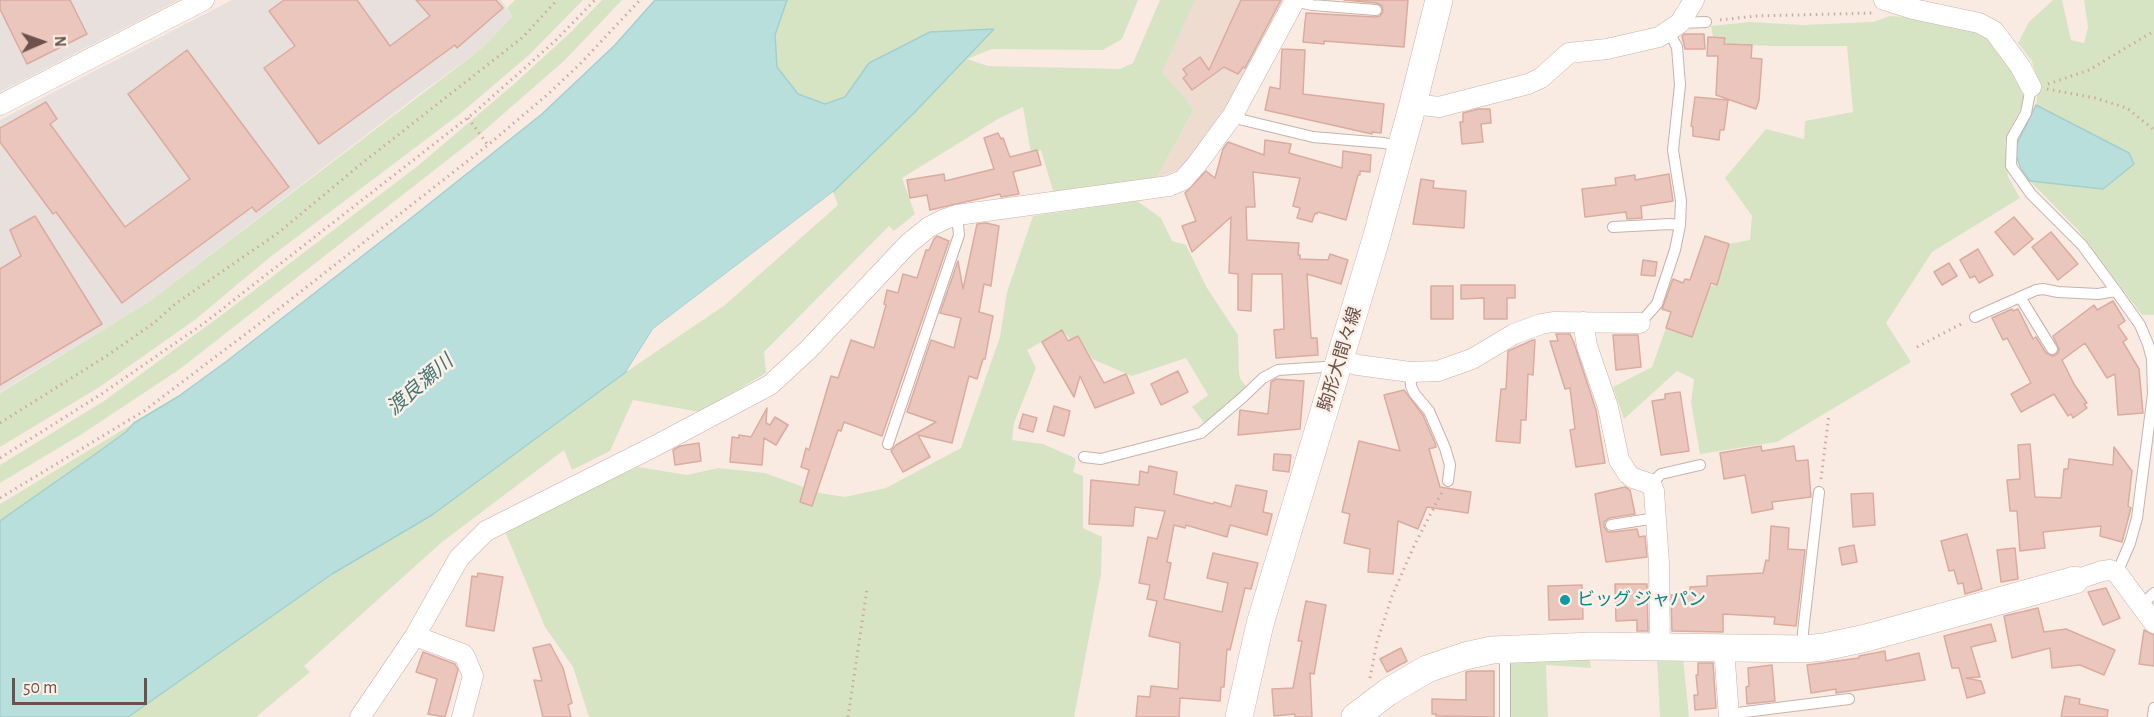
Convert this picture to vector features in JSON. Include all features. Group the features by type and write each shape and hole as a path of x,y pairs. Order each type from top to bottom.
{"main road":[{"name":"駒形大間々線","path":"1239,717 1260,624 1401,147 1439,0"},
{"path":"1363,710 1428,669 1465,656 1505,648 1594,646 1803,649 1866,638 2075,580"}],"street":[{"path":"0,105 204,0"},
{"path":"360,717 415,636 459,558 486,531 766,388 808,350 908,244 930,227 957,215 1169,186 1183,180 1233,115 1294,0"},
{"path":"1413,104 1439,106 1528,84 1541,78 1569,53 1613,48 1659,37 1675,27 1694,0"},
{"path":"1890,2 1979,23 1994,31 2034,87"},
{"path":"1338,365 1358,365 1410,372 1438,371 1472,358 1514,334 1541,324 1553,322 1640,323"},
{"path":"1583,322 1587,346 1608,407 1619,460 1623,468 1634,478 1651,484 1654,491 1660,647"},
{"path":"2075,580 2102,571 2110,570 2116,573 2147,599 2154,623"},
{"path":"415,636 463,654 466,659 473,676 462,717"},
{"path":"1724,648 1729,716"}],"lane":[{"path":"1294,0 1312,5 1376,10"},
{"path":"1640,323 1657,304 1675,250 1680,225 1681,201 1674,150 1680,85 1675,27 1706,22"},
{"path":"2034,87 2025,113 2012,138 2011,166 2031,194 2082,245 2116,291 2140,326 2148,344 2154,374 2137,518 2130,543 2116,573"},
{"path":"1233,115 1243,120 1312,137 1384,143 1401,147"},
{"path":"888,444 959,235 957,215"},
{"path":"1613,227 1680,225"},
{"path":"1975,317 2043,289 2098,294 2116,291"},
{"path":"2020,297 2052,349"},
{"path":"1084,457 1101,459 1201,433 1263,378 1278,370 1338,365"},
{"path":"1410,372 1414,393 1429,411 1445,448 1450,465 1448,481"},
{"path":"1651,484 1661,474 1700,465"},
{"path":"1803,649 1819,492"},
{"path":"1611,525 1656,518"},
{"path":"1505,648 1505,717"},
{"path":"1729,716 1849,699"},
{"path":"2153,717 2154,708"}],"path":[{"path":"0,423 105,357 154,323 175,304 278,233 361,164 524,37 557,0"},
{"path":"0,458 100,395 203,324 468,118 555,41 595,0"},
{"path":"0,498 154,404 488,145 580,64 640,0"},
{"path":"1706,22 1756,16 1876,12 1890,2"},
{"path":"2034,87 2089,70 2154,31"},
{"path":"2034,87 2095,98 2127,108 2154,130"},
{"path":"468,118 488,145"},
{"path":"1917,347 1975,317"},
{"path":"1819,492 1829,414"},
{"path":"1363,710 1377,642 1389,605 1414,546 1448,481"},
{"path":"848,717 867,588"}],"shaded area":[{"path":"0,0 179,0 0,92"},
{"path":"232,0 501,0 512,17 481,49 150,301 0,392 0,120"},
{"path":"1194,0 1286,0 1226,112 1182,168 1156,179 1194,109 1161,72"}],"green space":[{"path":"515,0 583,0 529,55 461,113 269,258 196,319 101,386 0,447 0,393 150,301 481,49 512,17 507,8"},
{"path":"602,0 622,0 565,60 478,136 180,369 82,434 0,483 0,465 104,401 419,165 514,84"},
{"path":"787,0 1138,0 1122,39 1103,50 992,49 967,59 988,66 1120,69 1133,63 1160,0 1195,0 1162,72 1194,109 1156,179 1054,194 1041,150 1031,153 1023,107 998,119 902,178 915,214 894,231 889,226 764,352 766,373 700,412 633,400 610,451 572,470 564,450 442,542 304,666 310,672 256,717 128,717 332,574 432,515 626,372 725,305 838,205 833,192 855,169 869,63 845,97 825,104 798,94 777,67 775,35"},
{"path":"2053,0 2062,0 2071,40 2084,43 2088,27 2084,0 2154,0 2154,315 2142,315 2078,230 2030,181 2103,189 2129,153 2036,105 2038,87 2032,61 2018,43 2029,22"},
{"path":"1890,16 1917,18 1987,34 2023,86 2023,105 2005,143 2008,177 2020,198 1932,252 1886,323 1911,362 1777,442 1700,454 1691,402 1694,379 1677,371 1624,419 1613,387 1652,367 1666,328 1692,337 1709,287 1717,284 1729,244 1750,240 1752,216 1725,178 1766,129 1804,139 1805,121 1853,112 1847,46 1724,44 1724,38 1713,37 1711,26 1749,22 1803,25 1873,22"},
{"path":"1137,201 1161,218 1172,241 1186,245 1207,288 1238,335 1239,373 1247,388 1205,424 1192,407 1208,395 1186,358 1132,376 1092,359 1078,336 1071,340 1062,330 1027,350 1036,368 1014,423 1012,440 1043,444 1075,458 1073,472 1083,476 1083,528 1102,537 1101,574 1074,717 589,717 573,667 545,627 504,529 638,467 687,475 718,468 765,473 820,493 845,497 886,488 961,448 1000,337 1007,292 1033,216"},
{"path":"134,423 126,432 0,521 0,504"},
{"path":"1683,658 1689,717 1660,717 1657,659 1590,660 1591,668 1546,665 1548,717 1510,717 1511,664 1515,660"}],"water":[{"name":"渡良瀬川","path":"655,0 787,0 775,35 777,67 798,94 825,104 845,97 869,63 930,32 994,29 914,113 833,192 653,329 626,372 432,515 332,574 128,717 0,717 0,521 126,432 134,423 179,396 227,361 410,219 542,114 615,45"},
{"path":"2036,105 2129,153 2134,164 2103,189 2030,181 2021,169 2016,155 2016,146"}],"pier":[{"path":"833,192 834,195 655,331 632,368 626,372 653,329"}],"building":[{"path":"0,0 70,0 87,34 27,64 0,9"},
{"path":"284,0 357,0 390,46 430,16 416,0 496,0 503,8 457,48 455,45 319,144 264,68 295,46 269,11"},
{"path":"1241,0 1281,0 1245,68 1243,67 1238,74 1224,67 1192,90 1183,78 1187,75 1183,69 1200,57 1209,70"},
{"path":"1344,0 1408,0 1404,47 1324,41 1324,44 1303,42 1306,13 1375,17 1380,16 1383,11 1382,6 1377,3"},
{"path":"1684,34 1704,34 1705,49 1685,49 1682,36"},
{"path":"1708,37 1725,38 1724,44 1752,45 1751,58 1762,59 1759,100 1756,109 1716,95 1718,56 1707,56"},
{"path":"1282,49 1305,50 1303,94 1384,104 1381,133 1372,132 1372,134 1265,110 1270,87 1280,89"},
{"path":"187,50 289,187 256,212 252,207 122,303 56,212 53,214 0,142 0,128 46,102 57,119 50,124 125,227 190,179 128,94"},
{"path":"1695,97 1728,100 1724,130 1720,130 1719,140 1693,136 1691,126"},
{"path":"1490,109 1491,123 1481,124 1483,142 1462,144 1460,122 1463,122 1463,113"},
{"path":"998,133 1001,139 1003,138 1010,157 1037,150 1041,165 1013,172 1019,194 1001,197 1000,194 930,210 927,195 910,198 907,180 944,174 945,181 994,169 984,138"},
{"path":"1265,140 1291,144 1289,153 1342,168 1343,151 1371,155 1370,172 1360,171 1358,175 1346,220 1318,212 1315,213 1312,222 1297,218 1300,208 1293,206 1300,178 1253,172 1255,207 1246,207 1247,240 1299,243 1300,259 1328,260 1330,254 1348,260 1341,284 1307,274 1311,338 1317,338 1318,355 1276,358 1274,330 1284,329 1282,274 1252,274 1251,311 1238,310 1238,274 1229,273 1231,217 1192,252 1182,226 1196,221 1185,193 1206,171 1215,178 1223,149 1228,142 1264,155"},
{"path":"1669,174 1673,201 1641,206 1642,218 1627,219 1626,212 1585,217 1582,189 1616,185 1615,178 1635,175 1635,180"},
{"path":"1421,179 1434,181 1433,188 1466,191 1464,228 1413,224"},
{"path":"35,216 102,324 0,385 0,269 21,256 10,230"},
{"path":"2014,217 2033,239 2014,255 1995,232"},
{"path":"986,223 999,226 991,286 984,284 979,312 993,316 985,359 983,359 977,379 969,376 952,443 918,435 930,457 903,472 891,451 896,445 936,422 907,412 931,340 954,348 961,318 940,313 958,261 963,289 977,224"},
{"path":"2051,232 2078,264 2058,280 2032,247"},
{"path":"937,236 949,241 882,436 844,422 841,431 838,430 812,506 800,502 809,470 801,467 806,448 809,450 831,376 838,378 851,340 874,348 886,305 884,304 887,290 898,293 903,274 917,278 926,250 929,250"},
{"path":"1705,236 1729,244 1717,285 1711,283 1692,337 1666,328 1671,312 1662,309 1673,279 1683,283 1685,279 1690,280"},
{"path":"1978,249 1993,275 1979,283 1975,276 1970,278 1960,260"},
{"path":"1643,260 1657,262 1655,276 1641,275"},
{"path":"1949,263 1957,276 1942,285 1934,272"},
{"path":"1461,285 1515,285 1515,298 1507,298 1507,319 1484,319 1484,298 1461,299"},
{"path":"1431,286 1453,286 1453,319 1431,319"},
{"path":"2113,301 2125,321 2118,326 2127,339 2123,342 2139,369 2143,413 2118,415 2115,374 2107,378 2085,343 2062,360 2087,403 2084,404 2087,408 2073,418 2071,414 2068,416 2054,394 2021,412 2011,394 2031,383 2007,338 2003,340 1992,318 2012,309 2013,311 2018,309 2033,339 2036,337 2046,353 2053,356 2058,353 2059,349 2053,336 2094,305 2097,310"},
{"path":"1062,330 1068,341 1078,336 1104,383 1126,374 1134,393 1095,408 1080,376 1074,397 1042,342"},
{"path":"1556,334 1570,334 1574,343 1596,410 1605,463 1576,467 1570,430 1575,429 1570,388 1565,389 1550,341 1558,341"},
{"path":"1613,335 1638,335 1641,367 1616,370"},
{"path":"1535,340 1533,375 1528,374 1526,420 1521,420 1520,443 1496,441 1501,389 1506,389 1508,351"},
{"path":"1178,371 1188,392 1161,405 1151,384"},
{"path":"1276,379 1304,381 1300,429 1238,435 1240,410 1268,414 1271,382"},
{"path":"1404,390 1423,415 1435,443 1436,447 1429,449 1440,487 1471,492 1468,513 1427,507 1418,529 1398,521 1393,574 1368,572 1370,549 1344,543 1350,514 1342,512 1359,441 1400,451 1384,395"},
{"path":"1680,392 1689,451 1661,455 1652,401 1665,399 1665,394"},
{"path":"1054,406 1070,411 1064,436 1047,431"},
{"path":"767,408 766,423 770,425 775,417 788,425 776,445 764,438 762,465 730,462 732,437 739,438 739,435 751,437"},
{"path":"1023,414 1037,418 1033,432 1019,428"},
{"path":"699,443 701,461 675,465 673,450 680,446"},
{"path":"2030,444 2035,497 2061,498 2064,469 2068,469 2069,459 2113,465 2114,447 2132,471 2128,506 2131,508 2122,542 2100,536 2101,526 2043,532 2045,548 2020,551 2017,511 2010,511 2007,480 2020,479 2018,445"},
{"path":"1761,446 1762,451 1794,446 1796,461 1808,460 1811,497 1772,502 1773,509 1752,513 1745,475 1724,479 1720,453"},
{"path":"1274,454 1291,455 1289,472 1273,470"},
{"path":"1149,466 1177,472 1174,494 1213,504 1214,502 1231,507 1236,485 1267,491 1263,512 1272,514 1267,535 1230,525 1227,537 1186,525 1185,528 1174,525 1167,562 1171,563 1164,599 1222,612 1228,583 1207,578 1213,553 1258,563 1251,589 1245,588 1230,650 1227,649 1224,687 1221,687 1220,701 1180,698 1179,717 1136,717 1138,696 1150,697 1151,686 1178,689 1180,643 1149,636 1157,601 1147,599 1150,585 1139,583 1148,537 1157,539 1165,511 1135,507 1133,526 1089,524 1091,480 1139,485 1140,471 1148,473"},
{"path":"1625,487 1630,490 1635,514 1609,518 1604,522 1604,527 1608,532 1637,529 1639,537 1645,536 1647,557 1606,562 1595,494"},
{"path":"1873,493 1875,525 1853,527 1851,494"},
{"path":"1771,526 1789,528 1788,549 1805,550 1796,626 1774,624 1775,617 1723,614 1723,632 1672,631 1671,595 1690,595 1690,587 1707,586 1707,576 1763,573 1766,560 1769,561"},
{"path":"1967,534 1982,589 1965,594 1963,583 1958,584 1954,570 1949,571 1941,541"},
{"path":"1854,545 1857,562 1842,565 1839,548"},
{"path":"2015,548 2018,579 2001,582 1997,550"},
{"path":"478,573 503,577 494,631 466,626 472,576 477,577"},
{"path":"1615,584 1647,584 1648,631 1637,631 1637,620 1616,621"},
{"name":"ビッグ ジャパン","path":"1582,585 1583,619 1549,620 1548,586"},
{"path":"2106,588 2120,618 2103,625 2088,592"},
{"path":"1306,601 1326,605 1314,674 1310,673 1312,717 1295,717 1295,714 1274,716 1272,689 1293,688 1302,641 1298,641"},
{"path":"2038,608 2044,632 2066,629 2115,650 2104,675 2080,665 2052,668 2050,648 2012,658 2004,616"},
{"path":"1991,624 1996,641 1971,647 1980,677 1966,678 1981,681 1985,693 1967,698 1959,668 1952,668 1944,636"},
{"path":"2144,630 2154,635 2154,666 2139,664"},
{"path":"550,644 563,668 572,703 568,705 571,717 543,717 534,680 542,681 533,648"},
{"path":"1401,648 1407,661 1387,672 1380,659"},
{"path":"1885,651 1886,661 1919,653 1925,680 1836,693 1836,689 1811,693 1807,665 1859,658 1859,656"},
{"path":"423,652 455,664 458,670 445,717 428,714 437,679 416,672"},
{"path":"1698,663 1713,663 1716,708 1695,710 1694,695 1698,695 1696,675 1698,675"},
{"path":"1772,665 1775,701 1747,704 1748,668"},
{"path":"1494,671 1494,717 1436,716 1432,714 1432,699 1466,700 1466,672"},
{"path":"2065,696 2080,699 2079,704 2108,710 2107,717 2061,717"}],"place":[{"name":"ビッグ ジャパン","path":"1565,600"}]}
